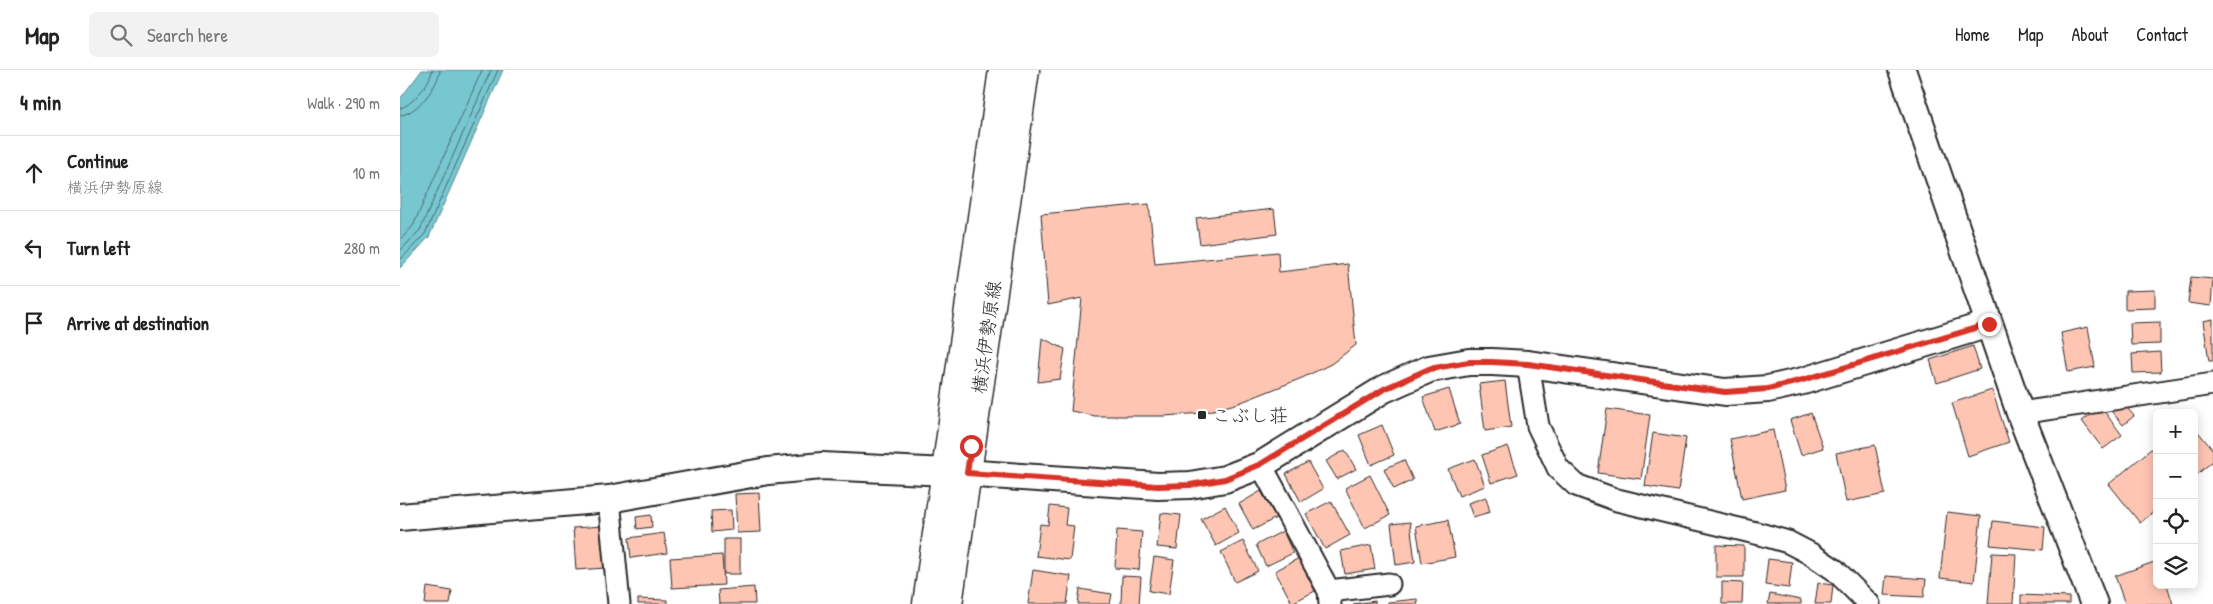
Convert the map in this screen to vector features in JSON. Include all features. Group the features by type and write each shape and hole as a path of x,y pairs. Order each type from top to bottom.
{"main road":[{"name":"横浜伊勢原線","path":"948,604 957,472 1003,70"},
{"name":"横浜伊勢原線","path":"927,604 957,472 1025,70"}],"street":[{"path":"1902,70 2020,413 2094,604"},
{"path":"400,517 609,499 768,471 822,466 1182,486 1225,479 1261,464 1384,389 1429,369 1469,362 1528,364 1725,392 1768,389 1989,324"},
{"path":"1528,364 1538,426 1558,468 1576,485 1617,500 1788,542 1811,554 1834,570 1869,604"},
{"path":"2020,413 2213,384"},
{"path":"1261,464 1329,597 1389,584"},
{"path":"609,499 619,604"}],"water":[{"path":"422,70 503,70 429,237 400,268 400,99"}],"building":[{"path":"1149,204 1155,264 1278,252 1279,272 1348,264 1356,345 1331,364 1302,378 1239,403 1202,413 1165,416 1095,416 1071,411 1082,298 1048,305 1041,214"},
{"path":"1274,209 1277,234 1200,244 1196,218"},
{"path":"2191,277 2213,279 2211,306 2188,303"},
{"path":"2155,290 2155,308 2125,309 2125,291"},
{"path":"2213,319 2213,361 2209,361 2203,321"},
{"path":"2160,322 2160,344 2131,345 2130,323"},
{"path":"2088,327 2095,367 2068,372 2061,333"},
{"path":"1042,338 1065,349 1060,379 1038,382"},
{"path":"1973,346 1980,369 1937,383 1930,360"},
{"path":"2160,352 2161,372 2133,373 2132,354"},
{"path":"1505,381 1511,427 1485,431 1479,384"},
{"path":"1449,389 1460,424 1435,432 1423,397"},
{"path":"1992,390 2009,442 1968,456 1952,403"},
{"path":"2122,402 2134,416 2123,425 2111,411"},
{"path":"2101,407 2122,435 2103,449 2082,421"},
{"path":"1607,409 1650,415 1641,479 1598,473"},
{"path":"1811,413 1823,448 1801,455 1790,420"},
{"path":"1382,425 1394,455 1371,465 1359,435"},
{"path":"1773,430 1785,490 1742,499 1730,439"},
{"path":"2198,432 2213,450 2213,461 2198,474"},
{"path":"1653,433 1686,438 1678,491 1645,486"},
{"path":"1875,445 1885,494 1846,502 1836,453"},
{"path":"1508,446 1518,474 1491,483 1482,455"},
{"path":"2153,447 2153,512 2140,523 2109,484"},
{"path":"1345,450 1356,469 1337,479 1326,461"},
{"path":"1475,459 1485,486 1459,496 1448,469"},
{"path":"1404,460 1413,480 1394,489 1384,469"},
{"path":"1308,462 1323,489 1301,502 1286,474"},
{"path":"1370,475 1390,515 1365,528 1345,488"},
{"path":"1261,491 1276,518 1253,530 1239,504"},
{"path":"759,493 761,532 737,533 735,494"},
{"path":"1486,497 1490,512 1473,517 1468,503"},
{"path":"1331,501 1350,535 1325,549 1306,514"},
{"path":"1050,506 1067,508 1065,525 1074,526 1070,560 1036,556 1040,524 1048,525"},
{"path":"1225,506 1239,533 1216,546 1201,519"},
{"path":"731,510 732,530 712,532 711,511"},
{"path":"1947,512 1981,516 1974,582 1940,578"},
{"path":"1161,513 1181,515 1177,549 1157,547"},
{"path":"651,515 652,527 637,529 636,517"},
{"path":"1448,520 1455,557 1422,563 1416,526"},
{"path":"1993,521 2045,527 2043,550 1990,545"},
{"path":"1410,522 1415,562 1396,565 1391,524"},
{"path":"603,526 606,568 576,570 573,528"},
{"path":"1117,530 1142,532 1139,570 1115,568"},
{"path":"1283,531 1293,553 1266,566 1256,545"},
{"path":"664,533 667,553 631,558 629,538"},
{"path":"724,539 740,539 740,574 724,574"},
{"path":"1243,541 1258,571 1235,582 1221,552"},
{"path":"1371,545 1375,569 1345,574 1341,551"},
{"path":"1716,545 1744,546 1744,577 1716,577"},
{"path":"1992,553 2016,554 2013,604 1988,604"},
{"path":"722,555 724,585 672,588 670,558"},
{"path":"1154,557 1174,560 1169,594 1149,591"},
{"path":"1299,558 1315,591 1292,603 1275,571"},
{"path":"1768,559 1792,562 1789,588 1765,585"},
{"path":"2153,562 2153,589 2168,589 2173,604 2125,604 2115,576"},
{"path":"1033,570 1071,576 1067,604 1028,604"},
{"path":"1122,576 1141,577 1139,604 1121,604"},
{"path":"1886,576 1926,579 1924,597 1884,595"},
{"path":"1722,582 1743,583 1742,604 1722,604"},
{"path":"1818,583 1833,585 1831,604 1815,604"},
{"path":"427,587 452,591 450,604 425,604"},
{"path":"754,587 755,604 719,604 718,590"},
{"path":"1080,589 1112,594 1110,604 1078,604"},
{"path":"1770,594 1801,600 1801,604 1768,604"},
{"path":"2021,595 2069,597 2069,604 2021,604"},
{"path":"638,599 667,600 667,604 638,604"},
{"path":"1417,599 1418,604 1388,604 1388,602"},
{"path":"1375,601 1375,604 1353,604"}],"place":[{"name":"こぶし荘","path":"1202,415"}],"route":[{"path":"971,446 967,473 1158,486 1190,485 1225,479 1261,464 1384,389 1429,369 1469,362 1528,364 1725,392 1768,389 1989,324"}]}
